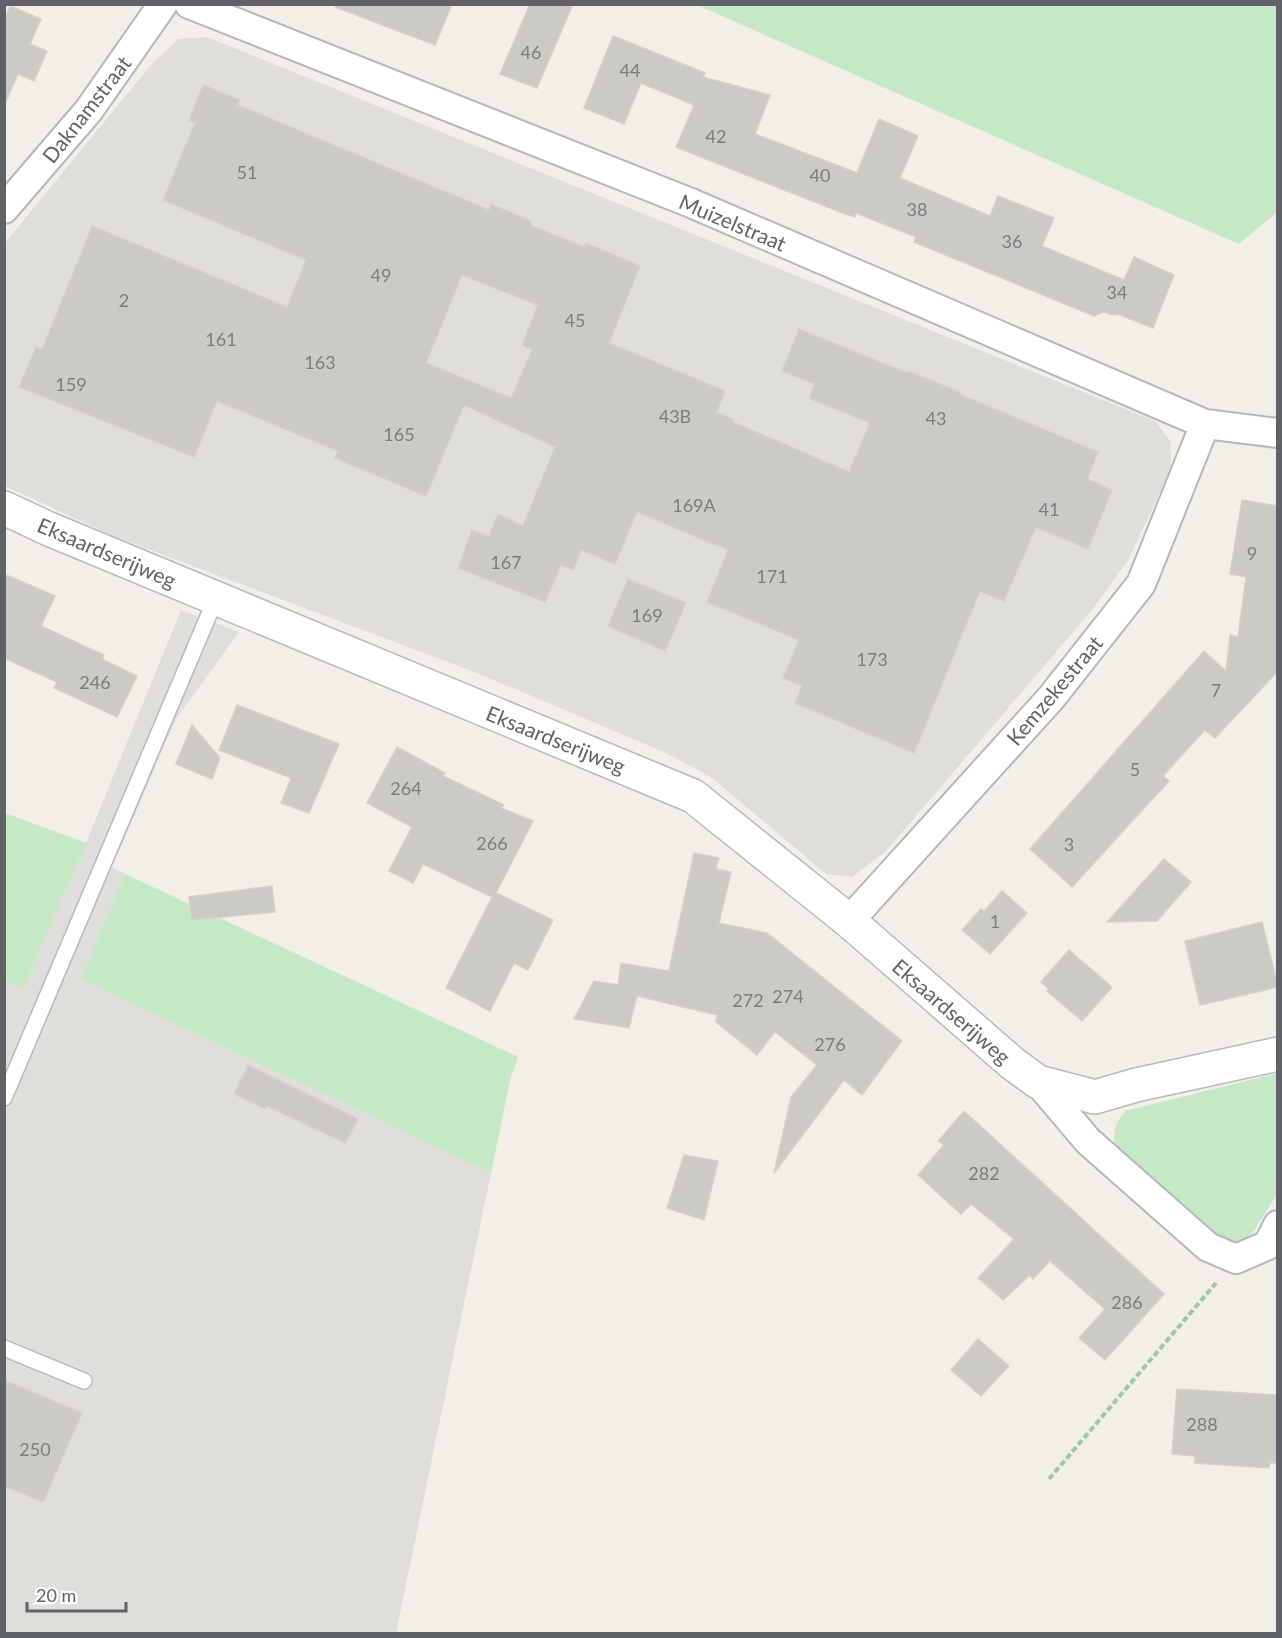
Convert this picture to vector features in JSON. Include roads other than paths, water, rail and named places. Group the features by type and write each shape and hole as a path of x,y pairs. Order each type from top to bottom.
{"street":[{"name":"Daknamstraat","path":"4,209 89,110 163,4"},
{"name":"Muizelstraat","path":"189,4 691,203 1205,423 1278,433"},
{"name":"Kemzekestraat","path":"849,921 1051,698 1141,584 1205,423"},
{"name":"Eksaardserijweg","path":"4,508 49,530 693,796 849,921 1012,1063 1038,1082 1088,1142 1208,1247 1236,1259 1268,1245 1278,1225"},
{"name":"Eksaardserijweg","path":"1038,1082 1095,1097 1136,1084 1278,1054"}],"lane":[{"path":"4,1098 216,598"},
{"path":"4,1348 84,1381"}]}
